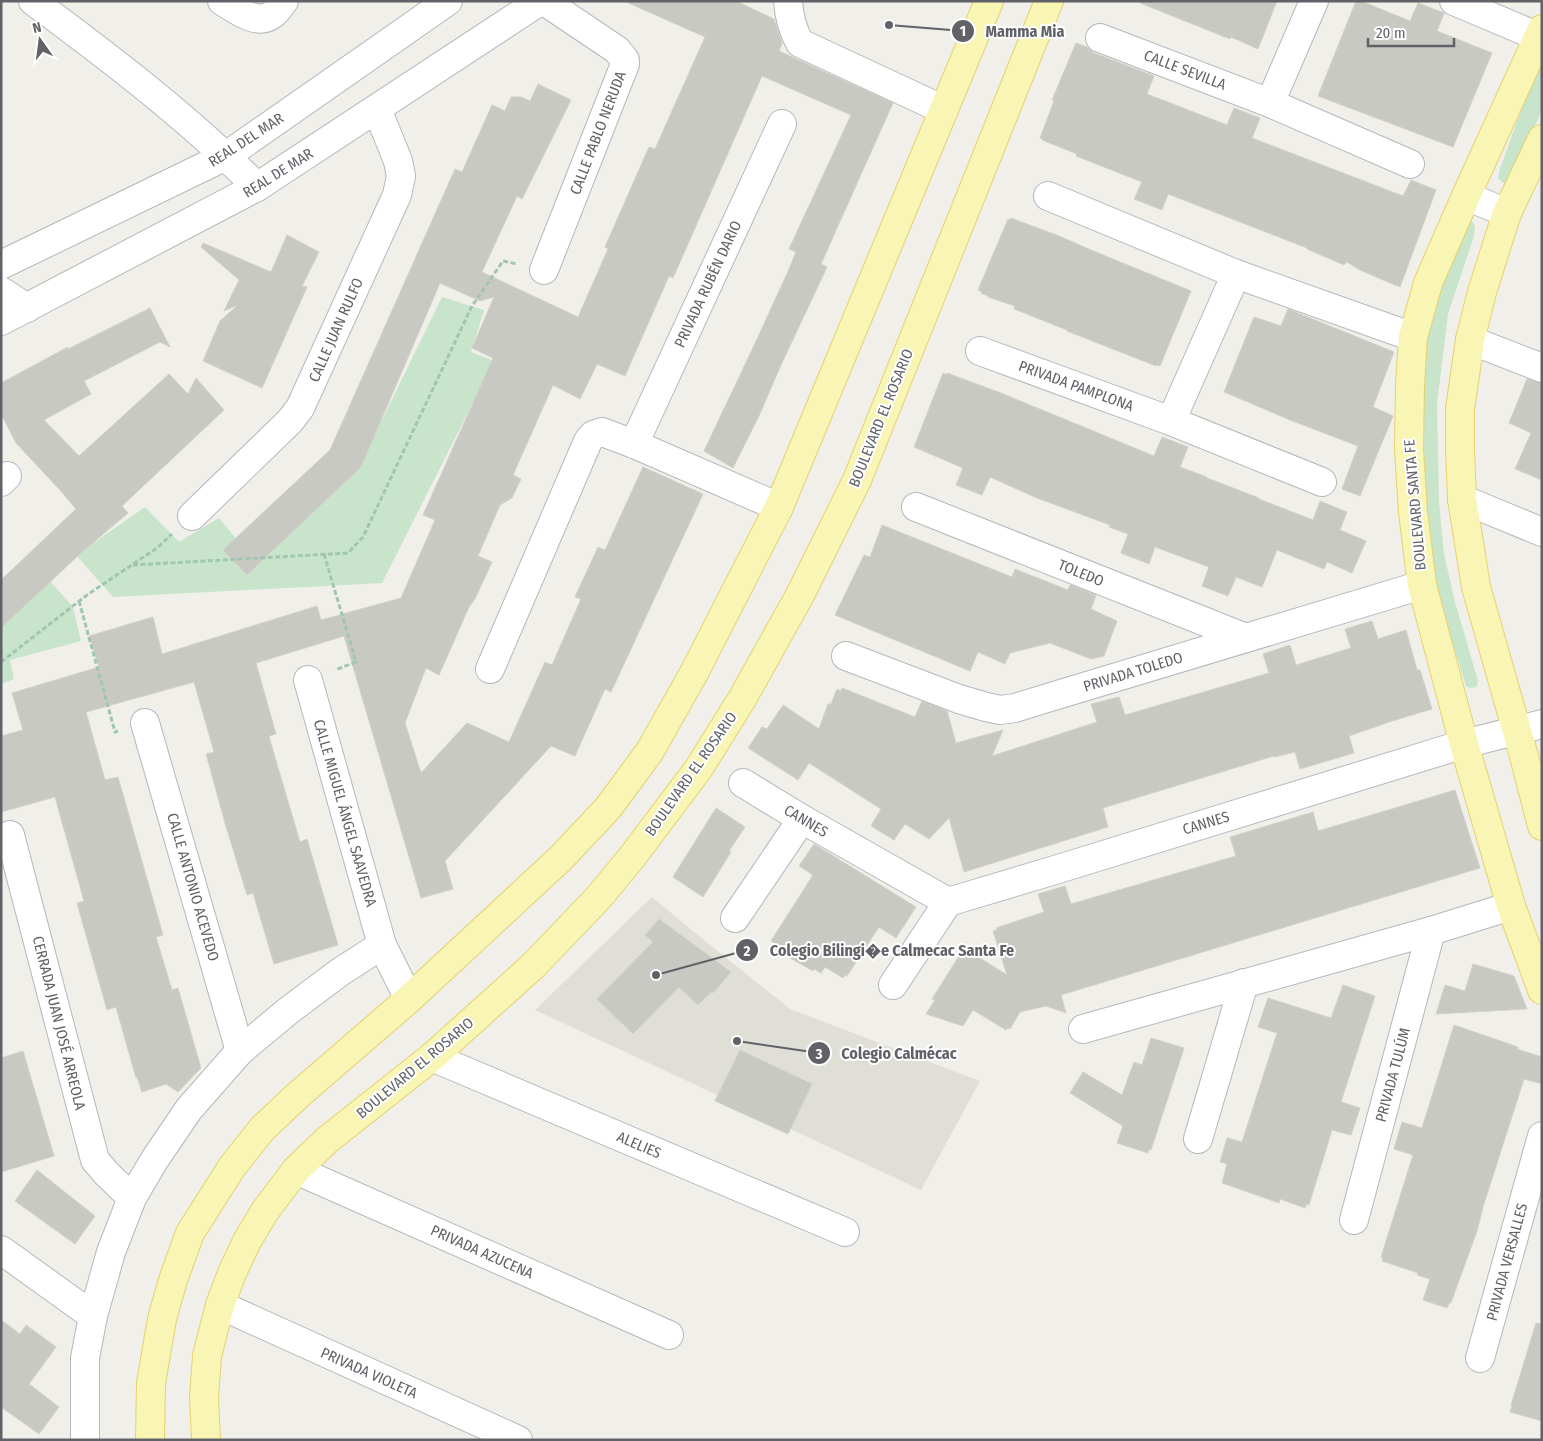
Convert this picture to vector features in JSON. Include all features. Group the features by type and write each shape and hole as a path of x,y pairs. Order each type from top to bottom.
{"main road":[{"path":"150,1440 151,1383 159,1337 173,1280 190,1233 232,1168 262,1129 297,1096 409,999 561,858 608,808 650,751 695,671 779,507 989,1"},
{"name":"BOULEVARD EL ROSARIO","path":"206,1440 204,1397 207,1356 220,1305 232,1272 247,1241 265,1211 296,1170 327,1140 432,1058 534,965 599,897 632,857 699,768 742,699 800,595 857,480 1049,1"},
{"name":"BOULEVARD SANTA FE","path":"1540,33 1428,283 1413,337 1409,449 1413,512 1422,585 1464,744 1512,906 1542,990"},
{"path":"1542,139 1508,213 1482,292 1470,340 1460,409 1462,499 1476,587 1529,728 1542,826"}],"street":[{"path":"33,1 122,68 226,156 257,187"},
{"path":"222,1 258,19 266,18 273,14 284,1"},
{"name":"REAL DEL MAR","path":"1,265 226,156 448,1"},
{"name":"REAL DE MAR","path":"1,321 257,187 542,1"},
{"name":"CALLE PABLO NERUDA","path":"542,1 617,50 625,60 544,270"},
{"path":"788,1 789,19 793,32 800,43 944,110"},
{"path":"1270,103 1314,1"},
{"path":"1454,1 1540,33"},
{"name":"CALLE SEVILLA","path":"1100,38 1270,103 1410,164"},
{"name":"CALLE JUAN RULFO","path":"192,516 290,421 300,408 397,194 401,176 398,161 377,109"},
{"name":"PRIVADA RUBÉN DARIO","path":"634,444 782,124"},
{"path":"1048,196 1236,274 1413,337"},
{"path":"1466,196 1508,213"},
{"path":"1171,421 1236,274"},
{"path":"1,291 27,308"},
{"path":"1470,340 1542,368"},
{"name":"PRIVADA PAMPLONA","path":"980,351 1171,421 1322,482"},
{"path":"490,669 588,441 593,435 602,432 634,444 779,507"},
{"path":"1462,499 1542,532"},
{"name":"TOLEDO","path":"916,507 1246,638"},
{"name":"PRIVADA TOLEDO","path":"846,656 959,699 1000,710 1044,700 1422,585"},
{"name":"CALLE MIGUEL ÁNGEL SAAVEDRA","path":"308,680 382,945 409,999"},
{"name":"CALLE ANTONIO ACEVEDO","path":"145,722 240,1051"},
{"name":"CANNES","path":"743,783 802,819 948,902 1464,744 1529,728"},
{"path":"735,918 802,819"},
{"name":"CERRADA JUAN JOSÉ ARREOLA","path":"10,835 95,1160 132,1198"},
{"path":"894,985 948,902"},
{"path":"1083,1029 1431,931 1512,906"},
{"name":"PRIVADA TULÚM","path":"1354,1220 1431,931"},
{"path":"85,1440 85,1358 93,1316 111,1252 132,1198 155,1159 188,1109 240,1051 288,1010 340,972 382,945"},
{"path":"1198,1139 1244,983"},
{"name":"ALELIES","path":"432,1058 845,1232"},
{"name":"PRIVADA VERSALLES","path":"1480,1358 1542,1136"},
{"name":"PRIVADA AZUCENA","path":"296,1170 669,1335"},
{"path":"1,1250 93,1316"},
{"name":"PRIVADA VIOLETA","path":"220,1305 518,1440"}],"path":[{"path":"133,565 348,553 364,538 472,306 503,261 544,270"},
{"path":"1,662 79,601 157,548 192,516"},
{"path":"324,554 356,662"},
{"path":"79,601 115,732 145,722"}],"shaded area":[{"path":"652,897 790,1009 980,1081 921,1190 535,1010"}],"green space":[{"path":"1542,61 1542,109 1512,181 1506,184 1498,178 1499,172 1517,121"},
{"path":"1467,220 1472,221 1475,227 1474,236 1448,314 1437,404 1439,502 1444,554 1455,602 1478,681 1477,686 1472,688 1466,686 1441,606 1430,556 1421,483 1424,342 1434,297"},
{"path":"442,297 484,310 471,352 494,361 382,583 113,597 76,555 145,507 179,542 219,518 248,553 359,467"},
{"path":"49,580 73,607 81,641 10,660 14,679 1,684 1,626"}],"building":[{"path":"624,1 736,1 774,19 782,43 779,51 893,103 821,264 827,267 759,416 733,468 704,451 789,269 796,252 789,249 851,115 762,76 673,278 669,276 625,376 597,364 580,399 553,385 513,475 521,479 512,498 500,505 478,556 492,562 475,599 469,607 439,675 426,668 405,723 421,773 467,723 509,742 545,662 552,665 581,599 575,597 598,547 605,550 643,467 703,494 611,692 605,689 575,756 551,746 445,861 453,889 421,898 344,636 256,663 276,734 269,736 274,754 300,842 307,839 338,945 274,964 253,893 247,895 225,823 206,754 214,752 194,682 86,712 105,780 118,777 163,935 156,937 172,990 178,988 201,1068 178,1092 166,1084 142,1092 136,1078 116,1007 107,1010 77,903 84,901 55,797 1,812 1,736 23,730 12,693 99,667 89,636 153,617 162,654 317,606 321,620 401,598 435,520 423,515 493,358 472,348 494,297 480,301 440,283 361,467 247,575 223,550 330,450 455,169 462,172 492,105 505,111 511,97 521,97 530,101 538,84 571,100 522,199 517,196 482,272 578,317 608,249 605,247 649,147 655,149 705,37"},
{"path":"1141,1 1277,1 1258,49 1140,3"},
{"path":"1356,1 1361,1 1410,21 1418,3 1444,13 1437,31 1492,53 1453,147 1318,96"},
{"path":"1076,43 1087,47 1094,53 1154,76 1147,94 1227,125 1234,108 1260,118 1252,138 1403,196 1411,180 1436,190 1400,287 1360,270 1347,262 1344,265 1307,248 1168,194 1162,210 1134,199 1142,182 1076,156 1077,154 1042,140 1040,138 1054,101 1052,100"},
{"path":"1011,218 1191,291 1160,366 1067,331 1014,309 1015,306 981,293 978,290 1008,219 1011,220"},
{"path":"287,235 319,252 302,286 307,287 262,388 203,361 220,321 238,305 224,311 239,280 201,247 203,243 271,272"},
{"path":"150,308 170,347 160,342 84,381 91,394 44,420 79,456 169,374 188,394 196,378 224,410 122,506 128,513 82,552 1,628 1,580 76,509 16,443 1,414 1,383 68,347 68,349"},
{"path":"1288,309 1394,352 1373,407 1393,416 1360,496 1342,489 1358,446 1224,392 1254,317 1281,326"},
{"path":"943,373 1001,393 1154,456 1162,437 1188,447 1180,467 1313,520 1320,501 1347,512 1340,530 1366,541 1352,573 1327,562 1324,569 1277,550 1262,587 1236,577 1228,596 1202,586 1209,567 1155,547 1149,564 1121,553 1128,534 1109,527 1110,525 1037,498 990,477 982,495 956,485 963,468 914,447"},
{"path":"1527,379 1542,383 1542,480 1515,469 1531,433 1509,423"},
{"path":"882,525 1012,577 1015,569 1068,590 1070,585 1096,595 1091,609 1117,621 1104,656 1091,659 1050,643 1010,653 1005,664 978,652 970,671 835,615 864,555 870,557"},
{"path":"1372,621 1378,639 1406,630 1417,670 1420,670 1432,709 1349,736 1354,753 1300,769 1295,752 1274,756 1103,808 1108,827 964,872 949,818 929,839 905,824 894,840 871,826 881,809 809,763 798,780 748,748 762,727 767,729 783,705 819,729 828,704 831,704 837,689 841,691 842,688 915,717 922,701 947,711 956,743 1003,730 992,756 1097,722 1091,704 1119,697 1125,715 1269,673 1263,654 1290,645 1296,665 1351,648 1345,629"},
{"path":"1455,790 1480,868 1061,995 1066,1013 1046,1006 1020,1012 1010,1029 1006,1030 973,1010 963,1026 926,1014 935,1000 932,999 964,948 1007,975 993,931 997,930 996,928 1044,912 1038,894 1065,886 1071,904 1236,856 1230,837 1313,812 1318,831"},
{"path":"716,808 745,827 703,897 673,877"},
{"path":"814,844 916,907 896,938 879,927 847,976 845,975 843,978 825,967 821,973 814,969 813,971 771,947 774,943 771,941 813,875 799,866"},
{"path":"659,919 731,972 713,993 711,992 698,1005 679,987 633,1034 597,999 653,942 645,935"},
{"path":"1473,964 1514,976 1527,1009 1436,1014 1445,985 1465,991"},
{"path":"1343,985 1375,996 1341,1102 1360,1108 1351,1135 1332,1130 1309,1205 1307,1204 1305,1208 1280,1199 1279,1203 1222,1183 1227,1164 1220,1162 1227,1138 1242,1142 1277,1033 1258,1027 1268,998 1331,1018"},
{"path":"1454,1025 1542,1057 1542,1084 1524,1079 1477,1231 1451,1303 1449,1303 1447,1308 1423,1300 1430,1279 1382,1261 1383,1258 1381,1257 1413,1155 1394,1149 1402,1122 1422,1128"},
{"path":"1151,1038 1184,1048 1151,1150 1149,1149 1148,1153 1117,1143 1123,1126 1070,1093 1083,1072 1122,1095 1134,1062 1142,1065"},
{"path":"740,1050 812,1084 788,1134 715,1101"},
{"path":"23,1051 54,1156 1,1172 1,1058"},
{"path":"37,1170 95,1216 75,1244 15,1201"},
{"path":"1,1320 20,1334 26,1325 56,1347 29,1384 59,1407 39,1434 1,1407"},
{"path":"1536,1323 1542,1324 1542,1421 1510,1412"}],"place":[{"name":"Mamma Mia","path":"889,25"},
{"name":"Colegio Bilingi�e Calmecac Santa Fe","path":"656,975"},
{"name":"Colegio Calmécac","path":"737,1041"}]}
